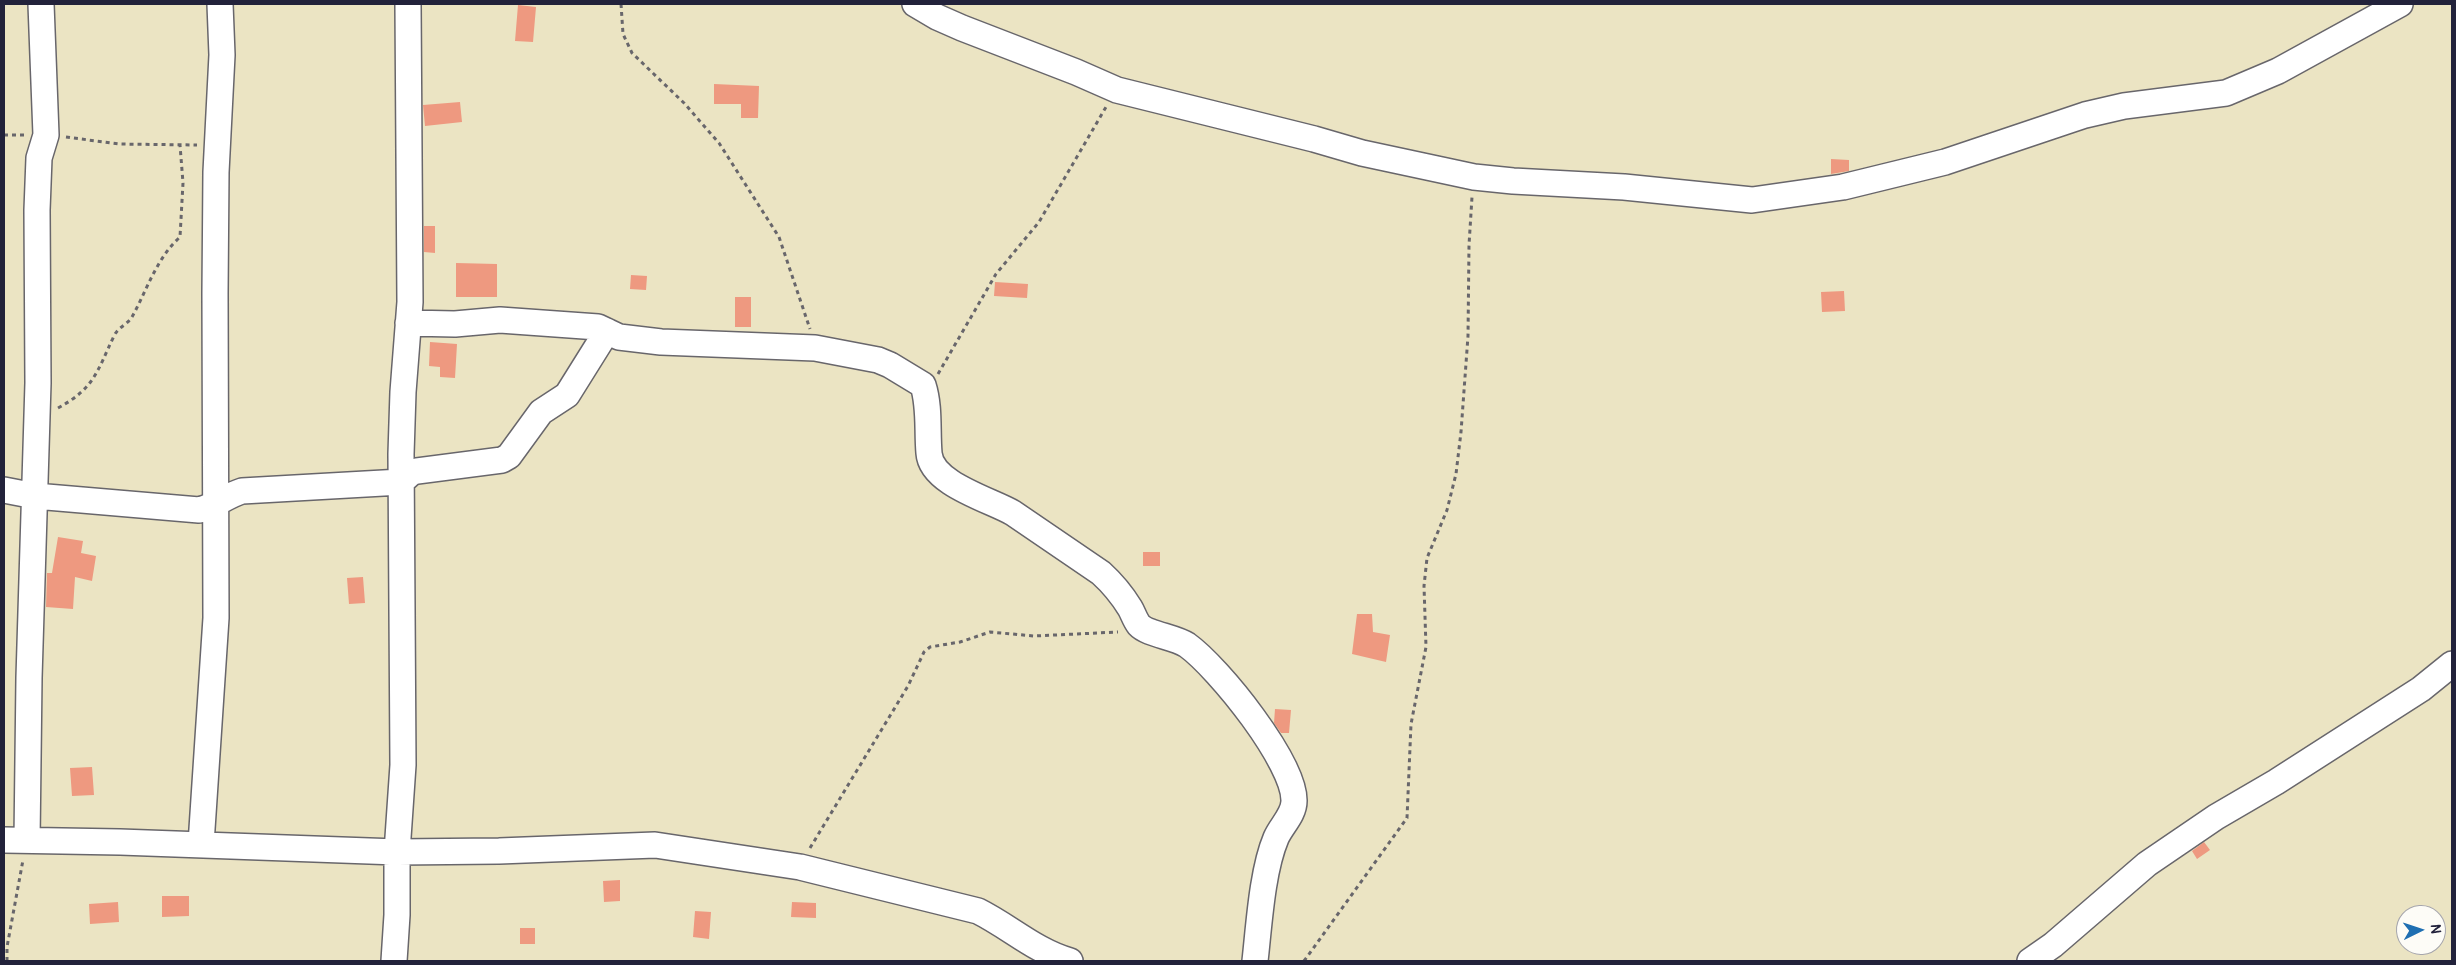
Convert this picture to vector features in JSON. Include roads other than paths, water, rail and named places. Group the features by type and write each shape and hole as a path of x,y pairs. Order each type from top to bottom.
{"street":[{"path":"41,4 46,135 39,158 37,210 37,423 29,678 16,840 201,844 397,852 499,851 655,845 800,867 978,912 1000,922 1026,942 1049,955 1070,961"},
{"path":"201,844 216,618 218,146 222,55 220,4"},
{"path":"394,961 397,916 397,852 403,766 401,482 403,392 408,323 408,4"},
{"path":"915,4 962,28 1117,90 1314,139 1362,153 1474,177 1624,187 1752,200 1843,187 1945,162 2085,115 2124,106 2226,93 2278,71 2400,4"},
{"path":"408,323 455,324 500,320 598,327 619,337 660,342 815,348 878,360 923,385 926,394 929,456 932,464 973,496 999,505 1013,513 1101,573 1114,584 1139,625 1185,644 1203,658 1258,723 1292,782 1294,803 1286,823 1276,838 1270,862 1263,894 1255,961"},
{"path":"4,490 35,496 199,510 216,504 230,494 242,491 401,482 411,472 502,460 508,456 541,412 567,395 608,331"},
{"path":"2030,961 2053,945 2147,864 2216,817 2276,782 2421,688 2452,664"}]}
